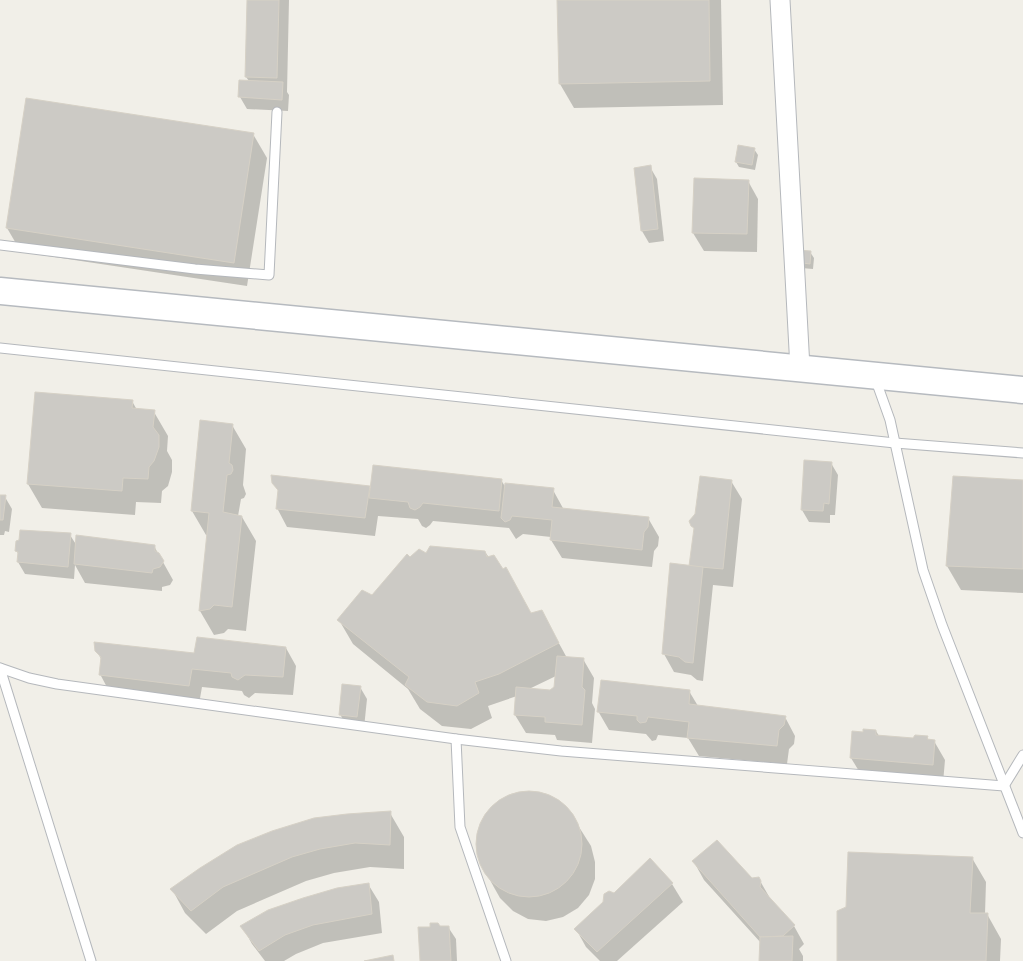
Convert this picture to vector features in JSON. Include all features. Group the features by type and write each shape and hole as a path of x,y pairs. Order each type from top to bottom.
{"main road":[{"path":"0,291 1023,390"}],"street":[{"path":"780,0 780,28 800,368"}],"lane":[{"path":"0,245 195,269 269,275 277,112"},
{"path":"0,348 895,443 1023,453"},
{"path":"874,376 890,420 923,570 1023,833"},
{"path":"91,961 0,668 29,678 57,684 561,752 1004,786"},
{"path":"456,739 460,826 506,961"},
{"path":"1004,786 1023,755"}],"building":[{"path":"247,0 279,0 277,78 245,77"},
{"path":"557,0 709,0 710,81 559,84"},
{"path":"239,80 283,82 282,100 238,97"},
{"path":"26,98 254,133 234,263 6,228"},
{"path":"738,145 755,148 752,165 735,162"},
{"path":"651,165 658,229 641,231 634,168"},
{"path":"694,178 749,180 747,234 692,233"},
{"path":"798,250 811,251 810,264 796,262"},
{"path":"35,392 133,400 132,408 155,410 153,427 159,435 159,447 154,461 149,467 148,479 123,478 122,491 27,484"},
{"path":"200,420 233,424 229,463 232,465 233,470 231,474 227,475 223,512 242,516 232,607 214,605 210,609 199,611 209,513 191,511"},
{"path":"804,460 832,462 829,504 824,503 823,511 801,510"},
{"path":"373,465 502,479 499,511 423,503 415,510 410,508 408,502 369,498"},
{"path":"271,475 370,486 365,518 276,509 278,490 272,483"},
{"path":"700,476 732,480 723,569 689,566 694,528 689,521 695,514"},
{"path":"953,476 1023,480 1023,569 946,566"},
{"path":"505,483 554,488 552,507 649,517 648,527 644,532 642,550 550,540 552,520 512,516 510,520 505,522 501,518"},
{"path":"0,495 6,495 3,520 0,520"},
{"path":"20,530 71,533 68,567 17,562 18,552 15,551"},
{"path":"76,535 155,545 155,551 159,553 164,561 160,567 153,569 152,573 74,564"},
{"path":"430,546 485,551 487,557 494,555 503,569 506,567 531,613 542,610 559,643 499,674 475,682 479,693 457,706 427,702 405,685 409,677 337,620 362,590 372,595 407,554 410,557 419,549 426,553"},
{"path":"670,563 703,567 693,663 685,662 679,657 662,654"},
{"path":"197,637 286,647 283,677 245,675 238,680 232,677 231,673 192,669 189,686 99,675 101,657 95,651 94,642 194,653"},
{"path":"557,656 584,658 582,687 585,690 582,725 545,722 545,717 514,715 516,687 550,690 554,687"},
{"path":"601,680 690,690 689,704 786,716 784,725 779,730 777,746 687,738 689,722 648,717 646,722 640,723 637,720 637,716 597,712"},
{"path":"342,684 361,686 357,717 339,715"},
{"path":"863,729 876,730 876,735 913,738 915,735 928,736 927,739 935,740 933,765 850,758 852,731 863,732"},
{"path":"529,791 549,795 566,807 578,824 582,844 578,864 566,881 549,893 529,897 509,893 492,881 480,864 476,844 480,824 492,807 509,795"},
{"path":"391,811 390,845 355,843 320,849 292,857 223,887 191,911 170,889 237,845 272,831 314,818"},
{"path":"717,840 752,878 759,877 761,881 760,887 795,925 783,936 760,937 692,861"},
{"path":"848,852 973,857 970,913 988,913 986,961 837,961 837,911 846,907"},
{"path":"650,858 673,883 597,952 574,929 603,902 604,894 609,891 614,893"},
{"path":"369,883 372,914 313,925 285,935 259,951 240,926 268,910 303,898 337,888"},
{"path":"430,923 449,926 451,961 420,961 418,927 430,927"},
{"path":"793,936 792,961 759,961 760,937"},
{"path":"393,955 394,961 364,961"}]}
